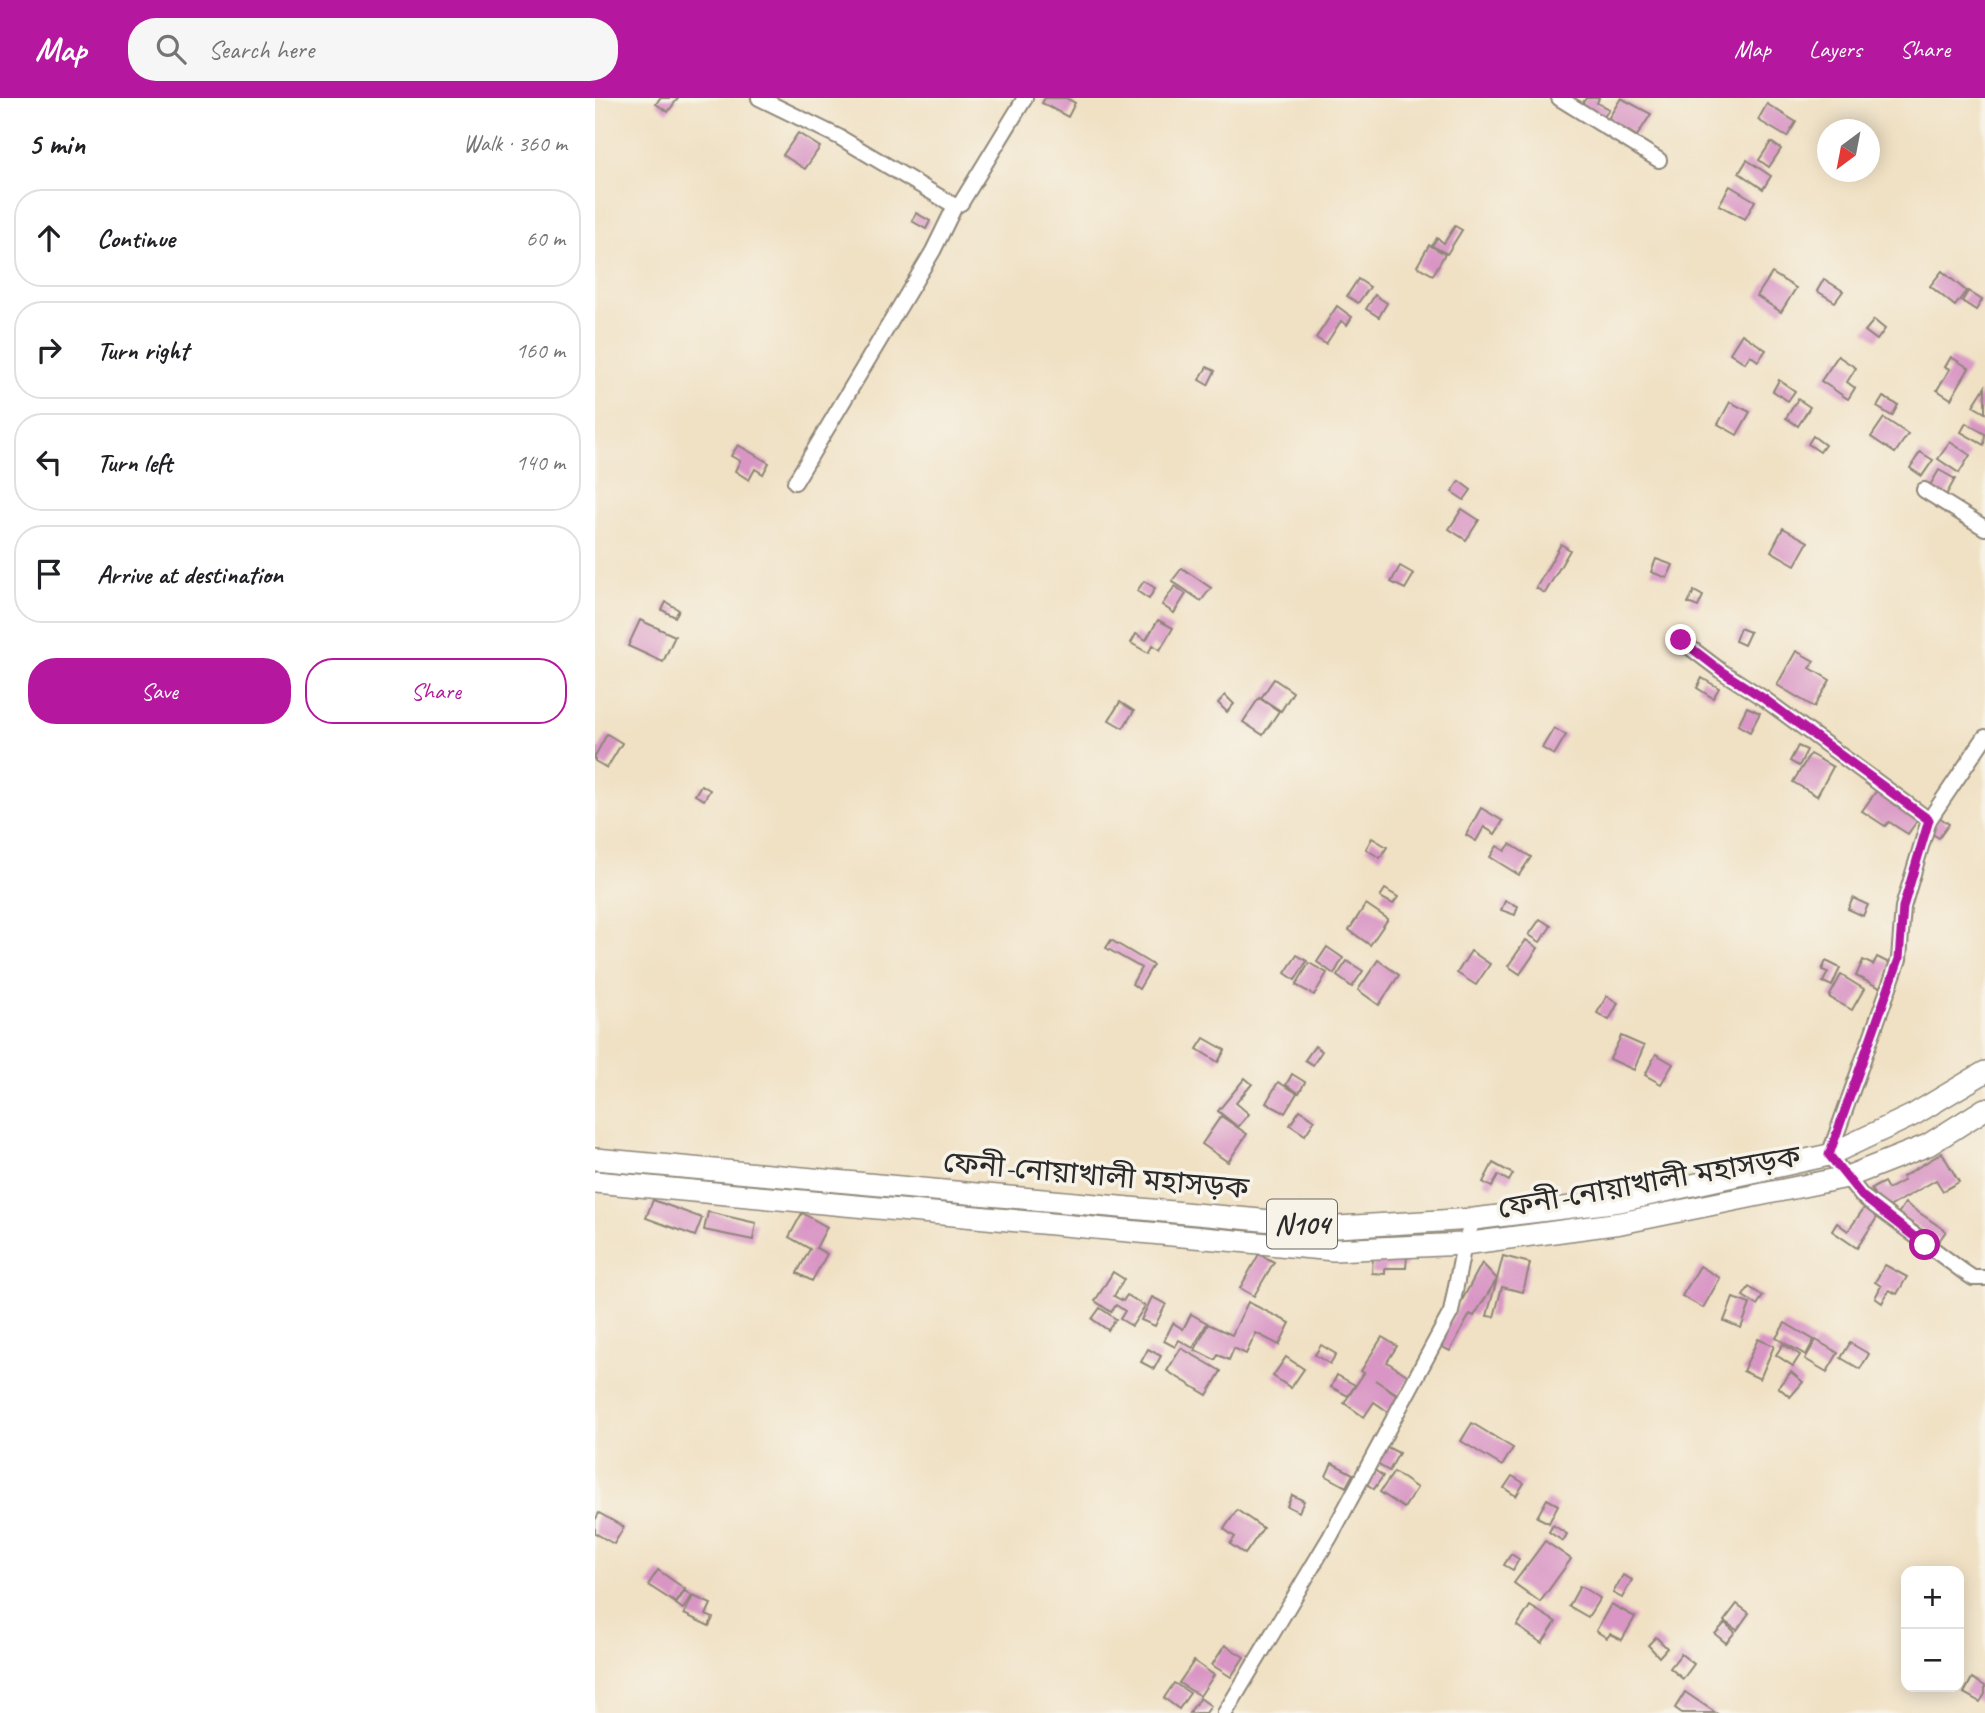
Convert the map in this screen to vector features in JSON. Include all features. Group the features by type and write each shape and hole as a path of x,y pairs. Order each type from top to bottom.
{"highway":[{"name":"ফেনী-নোয়াখালী মহাসড়ক","path":"595,1159 1338,1227 1473,1219 1620,1201 1829,1155 1913,1115 1985,1072"},
{"name":"ফেনী-নোয়াখালী মহাসড়ক","path":"595,1182 1334,1250 1464,1244 1621,1223 1847,1177 1928,1145 1985,1109"}],"street":[{"path":"759,98 839,137 955,206"},
{"path":"795,482 933,251 955,206 961,203 1025,98"},
{"path":"1559,98 1659,160"},
{"path":"1924,490 1985,528"},
{"path":"1681,640 1929,820"},
{"path":"1985,737 1929,820 1903,907 1899,959 1829,1155 1862,1196 1973,1278 1985,1278"},
{"path":"1225,1713 1330,1537 1451,1312 1464,1244 1473,1219"}],"building":[{"path":"660,98 678,98 668,112 656,104"},
{"path":"1045,98 1066,98 1075,103 1068,117 1042,103"},
{"path":"1586,98 1599,98 1597,103 1609,109 1603,119 1581,106"},
{"path":"1621,98 1651,114 1637,136 1608,119"},
{"path":"1767,104 1796,122 1787,137 1758,120"},
{"path":"798,133 820,147 805,169 783,155"},
{"path":"1771,142 1781,149 1769,167 1759,160"},
{"path":"1747,160 1771,176 1763,189 1739,173"},
{"path":"1730,186 1755,201 1745,219 1719,205"},
{"path":"916,213 930,221 926,229 912,221"},
{"path":"1455,226 1462,230 1447,254 1432,246 1437,238 1444,243"},
{"path":"1429,245 1445,254 1433,275 1417,266"},
{"path":"1942,271 1966,291 1955,306 1930,286"},
{"path":"1772,273 1796,288 1781,312 1757,296"},
{"path":"1358,279 1370,287 1358,303 1347,296"},
{"path":"1824,279 1843,291 1835,302 1817,291"},
{"path":"1968,291 1982,300 1976,310 1962,301"},
{"path":"1375,295 1387,303 1379,317 1366,309"},
{"path":"1337,306 1352,317 1347,325 1341,321 1326,344 1316,338"},
{"path":"1874,320 1885,329 1877,340 1865,331"},
{"path":"1742,334 1766,350 1758,361 1750,355 1745,363 1730,353"},
{"path":"1838,356 1856,368 1847,382 1855,388 1848,399 1821,381"},
{"path":"1951,357 1969,368 1951,399 1937,390 1950,369 1945,367"},
{"path":"1207,367 1215,371 1208,385 1199,380"},
{"path":"1779,380 1795,391 1788,401 1773,391"},
{"path":"1985,387 1985,413 1973,406"},
{"path":"1883,397 1898,405 1892,416 1877,407"},
{"path":"1798,399 1810,407 1798,426 1786,418"},
{"path":"1730,402 1750,412 1737,435 1718,424"},
{"path":"1884,418 1908,434 1895,453 1871,437"},
{"path":"1966,423 1985,434 1984,445 1961,432"},
{"path":"1813,436 1825,445 1820,452 1808,444"},
{"path":"1950,442 1970,455 1959,473 1938,459"},
{"path":"738,445 769,463 763,474 755,469 749,480 735,471 740,461 731,456"},
{"path":"1920,452 1933,460 1922,476 1910,468"},
{"path":"1939,470 1955,479 1945,497 1929,487"},
{"path":"1459,481 1471,490 1464,500 1452,492"},
{"path":"1462,509 1479,520 1466,540 1449,529"},
{"path":"1783,528 1808,542 1795,565 1771,551"},
{"path":"1561,544 1570,550 1545,593 1536,588"},
{"path":"1656,559 1673,565 1667,578 1651,572"},
{"path":"1400,566 1414,574 1405,589 1391,582"},
{"path":"1182,568 1211,588 1201,601 1172,581"},
{"path":"1144,581 1155,588 1149,599 1137,591"},
{"path":"1175,586 1186,594 1174,613 1162,605"},
{"path":"1694,591 1703,596 1698,607 1688,603"},
{"path":"666,602 679,610 675,617 662,610"},
{"path":"640,620 675,636 663,662 628,646"},
{"path":"1158,620 1173,628 1160,650 1153,645 1148,653 1131,643 1136,634 1146,640"},
{"path":"1740,628 1750,632 1744,645 1735,641"},
{"path":"1796,651 1814,661 1810,668 1830,680 1814,707 1777,685"},
{"path":"1702,678 1719,688 1713,698 1697,688"},
{"path":"1274,679 1293,692 1281,711 1261,698"},
{"path":"1225,695 1234,704 1227,712 1218,703"},
{"path":"1259,698 1279,711 1263,735 1243,722"},
{"path":"1120,702 1134,711 1123,728 1109,720"},
{"path":"1747,707 1760,713 1750,732 1738,725"},
{"path":"1554,728 1566,735 1554,755 1542,748"},
{"path":"607,734 622,743 607,768 595,761 595,756"},
{"path":"1798,746 1807,750 1799,766 1790,761"},
{"path":"1810,754 1833,767 1817,796 1793,782"},
{"path":"701,785 710,790 704,800 695,795"},
{"path":"1877,790 1919,818 1908,834 1889,822 1885,826 1862,811"},
{"path":"1481,808 1503,821 1495,834 1484,827 1476,841 1466,835"},
{"path":"1939,817 1949,824 1939,838 1929,832"},
{"path":"1372,838 1387,847 1380,858 1366,849"},
{"path":"1510,844 1531,857 1519,875 1490,857 1497,846 1505,851"},
{"path":"1385,889 1398,897 1393,904 1380,897"},
{"path":"1853,898 1868,905 1863,916 1848,909"},
{"path":"1505,901 1518,906 1515,915 1501,910"},
{"path":"1366,904 1388,919 1370,945 1349,930"},
{"path":"1540,919 1551,926 1540,942 1529,935"},
{"path":"1111,940 1153,965 1139,989 1132,984 1141,968 1106,948"},
{"path":"1526,940 1538,948 1520,974 1508,966"},
{"path":"1327,947 1343,958 1334,974 1317,962"},
{"path":"1471,951 1490,964 1476,985 1457,973"},
{"path":"1297,955 1307,961 1295,980 1285,973"},
{"path":"1877,957 1891,964 1880,988 1856,976 1863,960 1873,965"},
{"path":"1378,960 1399,975 1379,1005 1358,990"},
{"path":"1347,961 1363,971 1352,987 1337,976"},
{"path":"1826,961 1840,968 1832,986 1823,982 1828,972 1822,970"},
{"path":"1309,963 1327,973 1314,995 1296,985"},
{"path":"1841,975 1864,989 1852,1010 1829,997"},
{"path":"1607,996 1618,1003 1609,1020 1597,1013"},
{"path":"1621,1036 1644,1046 1634,1070 1610,1059"},
{"path":"1204,1038 1225,1050 1218,1062 1197,1049"},
{"path":"1315,1046 1322,1051 1313,1065 1305,1060"},
{"path":"1656,1054 1673,1064 1661,1084 1645,1075"},
{"path":"1292,1074 1305,1082 1299,1093 1286,1085"},
{"path":"1245,1078 1252,1084 1236,1103 1249,1114 1238,1127 1218,1111"},
{"path":"1278,1082 1297,1093 1285,1113 1266,1103"},
{"path":"1300,1110 1315,1120 1305,1135 1290,1125"},
{"path":"1221,1116 1247,1134 1228,1162 1202,1144"},
{"path":"1942,1153 1959,1182 1943,1191 1936,1180 1884,1210 1871,1189 1884,1182 1888,1189 1904,1180 1902,1177"},
{"path":"1493,1163 1513,1174 1509,1181 1498,1175 1492,1187 1483,1182"},
{"path":"653,1200 702,1218 695,1236 646,1218"},
{"path":"1905,1203 1946,1231 1939,1241 1898,1214"},
{"path":"1865,1207 1878,1216 1857,1248 1832,1231 1837,1223 1848,1231"},
{"path":"708,1212 756,1223 753,1240 704,1230"},
{"path":"802,1213 827,1227 816,1248 827,1254 812,1281 797,1273 810,1249 789,1237"},
{"path":"1259,1254 1274,1262 1254,1296 1240,1288"},
{"path":"1373,1255 1407,1257 1406,1268 1385,1268 1385,1274 1372,1273"},
{"path":"1503,1256 1530,1263 1523,1292 1502,1287 1494,1317 1487,1316"},
{"path":"1482,1263 1497,1279 1474,1316 1470,1314 1450,1351 1438,1345"},
{"path":"1885,1265 1907,1277 1897,1294 1889,1290 1882,1303 1875,1298 1881,1286 1875,1282"},
{"path":"1700,1266 1720,1278 1703,1308 1682,1296"},
{"path":"1113,1272 1124,1279 1114,1296 1123,1301 1127,1295 1145,1306 1132,1326 1120,1319 1125,1311 1116,1305 1111,1312 1095,1301"},
{"path":"1749,1287 1763,1296 1757,1305 1743,1296"},
{"path":"1152,1297 1166,1304 1155,1326 1141,1320"},
{"path":"1733,1298 1750,1304 1741,1328 1724,1321"},
{"path":"1248,1302 1290,1323 1279,1345 1256,1333 1246,1354 1234,1348 1229,1360 1218,1355 1215,1360 1195,1350 1208,1324 1232,1335"},
{"path":"1100,1308 1116,1319 1108,1330 1092,1319"},
{"path":"1191,1314 1207,1323 1193,1348 1179,1340 1175,1347 1164,1341 1173,1323 1183,1329"},
{"path":"1785,1323 1814,1340 1806,1355 1776,1338"},
{"path":"1382,1337 1397,1346 1387,1362 1410,1377 1399,1395 1375,1380 1400,1397 1390,1413 1374,1402 1364,1417 1344,1403 1364,1373 1361,1371"},
{"path":"1758,1339 1774,1346 1760,1379 1743,1371"},
{"path":"1816,1340 1838,1353 1827,1372 1805,1359"},
{"path":"1850,1343 1869,1354 1860,1369 1841,1358"},
{"path":"1783,1344 1800,1355 1793,1366 1776,1355"},
{"path":"1321,1345 1336,1354 1330,1364 1315,1355"},
{"path":"1181,1348 1221,1371 1207,1395 1167,1371"},
{"path":"1148,1349 1161,1356 1154,1369 1141,1362"},
{"path":"1286,1357 1304,1369 1291,1388 1273,1376"},
{"path":"1791,1372 1803,1382 1790,1397 1778,1387"},
{"path":"1337,1375 1355,1385 1348,1396 1331,1387"},
{"path":"1472,1423 1513,1448 1502,1466 1461,1441"},
{"path":"1387,1447 1399,1453 1389,1471 1377,1464"},
{"path":"1332,1463 1353,1474 1346,1487 1326,1476"},
{"path":"1373,1469 1383,1476 1374,1489 1365,1483"},
{"path":"1394,1472 1417,1488 1404,1508 1380,1492"},
{"path":"1512,1476 1524,1483 1516,1496 1504,1488"},
{"path":"1292,1495 1304,1501 1299,1512 1287,1506"},
{"path":"1547,1499 1558,1505 1549,1523 1537,1517"},
{"path":"1237,1510 1263,1528 1245,1554 1230,1544 1235,1537 1224,1529"},
{"path":"599,1513 624,1527 614,1544 595,1533 595,1520"},
{"path":"1553,1525 1567,1534 1563,1541 1549,1532"},
{"path":"1545,1541 1571,1559 1540,1602 1514,1583"},
{"path":"1511,1554 1519,1559 1513,1570 1504,1565"},
{"path":"658,1570 685,1589 676,1603 648,1585"},
{"path":"1623,1575 1632,1580 1622,1598 1613,1593"},
{"path":"1580,1586 1600,1598 1588,1617 1569,1606"},
{"path":"685,1591 692,1596 683,1609 676,1604"},
{"path":"693,1596 711,1604 706,1615 713,1618 709,1626 684,1614"},
{"path":"1611,1604 1635,1617 1622,1640 1610,1634 1607,1638 1596,1631"},
{"path":"1737,1604 1749,1613 1737,1630 1724,1621"},
{"path":"1530,1606 1556,1622 1542,1643 1517,1626"},
{"path":"1725,1623 1735,1632 1726,1643 1715,1634"},
{"path":"1656,1637 1667,1648 1659,1657 1648,1645"},
{"path":"1225,1645 1244,1657 1231,1677 1212,1665"},
{"path":"1681,1654 1694,1664 1683,1679 1670,1668"},
{"path":"1194,1661 1214,1675 1200,1696 1179,1683"},
{"path":"1972,1678 1985,1686 1985,1694 1980,1702 1964,1693"},
{"path":"1174,1683 1190,1693 1179,1709 1164,1698"},
{"path":"1685,1692 1716,1713 1682,1713 1675,1708"},
{"path":"1200,1698 1211,1706 1206,1713 1189,1713"}],"route":[{"path":"1681,640 1929,820 1903,907 1899,959 1829,1155 1862,1196 1925,1245"}]}
